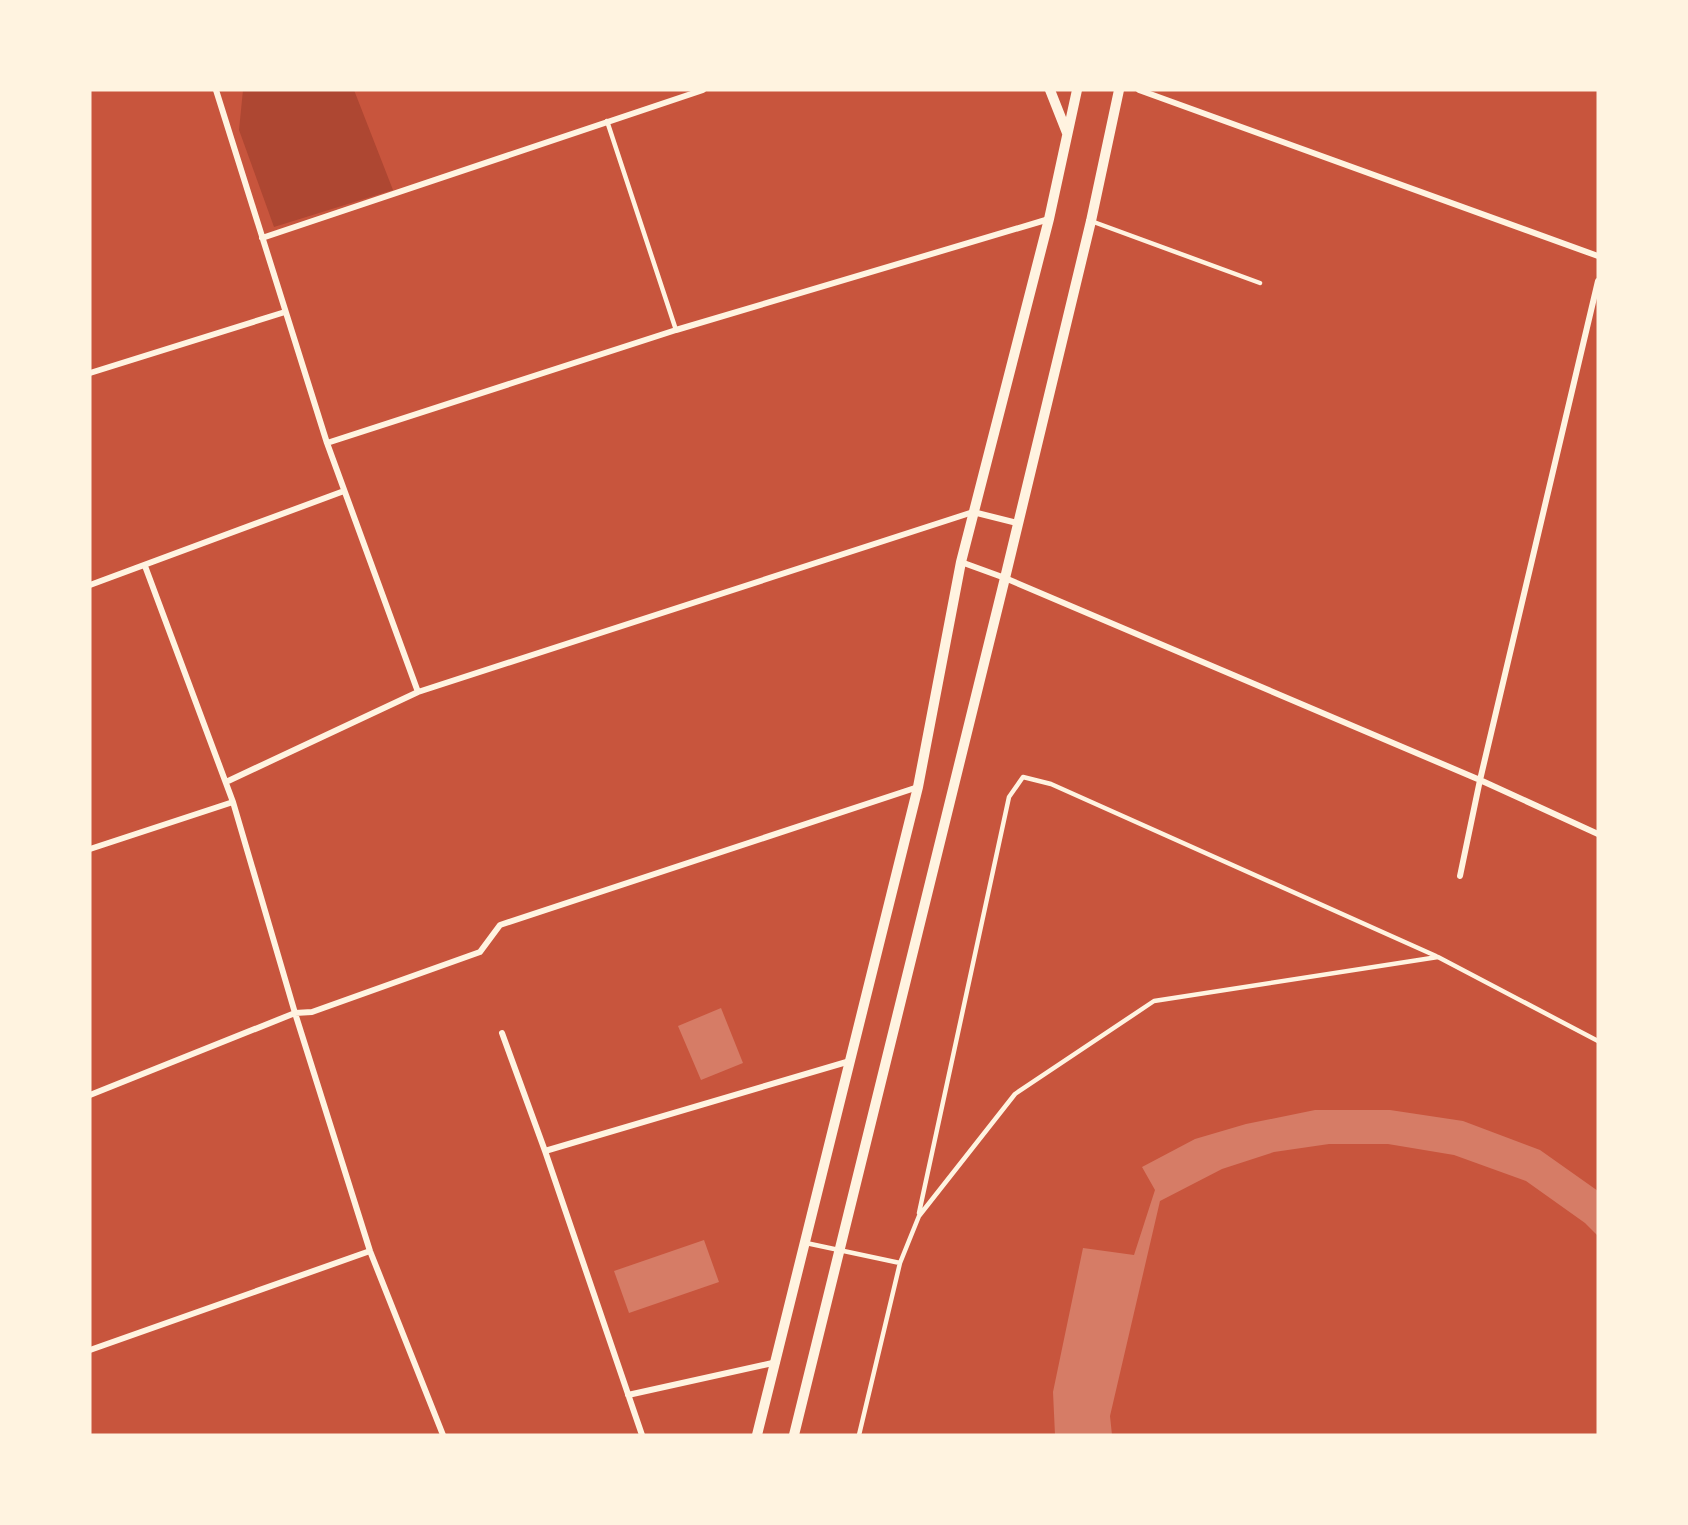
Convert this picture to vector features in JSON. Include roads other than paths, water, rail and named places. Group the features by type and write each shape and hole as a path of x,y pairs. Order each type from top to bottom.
{"street":[{"path":"216,90 327,443 418,692"},
{"path":"262,238 703,90"},
{"path":"1050,90 1067,133"},
{"path":"757,1435 807,1243 918,787 961,562 1049,219 1077,90"},
{"path":"794,1435 1005,578 1091,221 1119,90"},
{"path":"1139,90 1598,256"},
{"path":"327,443 676,330 1049,219"},
{"path":"1460,876 1480,780 1598,280"},
{"path":"90,373 285,312"},
{"path":"90,585 344,491"},
{"path":"226,782 418,692 973,512 1017,523"},
{"path":"961,562 1005,578 1480,780 1598,834"},
{"path":"145,566 233,802 295,1013 370,1251 443,1435"},
{"path":"90,1095 295,1013 312,1012 480,952 500,925 918,787"},
{"path":"90,849 233,802"},
{"path":"501,1033 545,1151 642,1435"},
{"path":"545,1151 852,1060"},
{"path":"90,1350 370,1251"},
{"path":"628,1395 777,1362"}],"lane":[{"path":"607,121 676,330"},
{"path":"1091,221 1260,283"},
{"path":"859,1435 900,1263 919,1216 1009,797 1023,777 1051,784 1438,957 1598,1041"},
{"path":"919,1216 1015,1094 1154,1001 1438,957"},
{"path":"807,1243 900,1263"}]}
